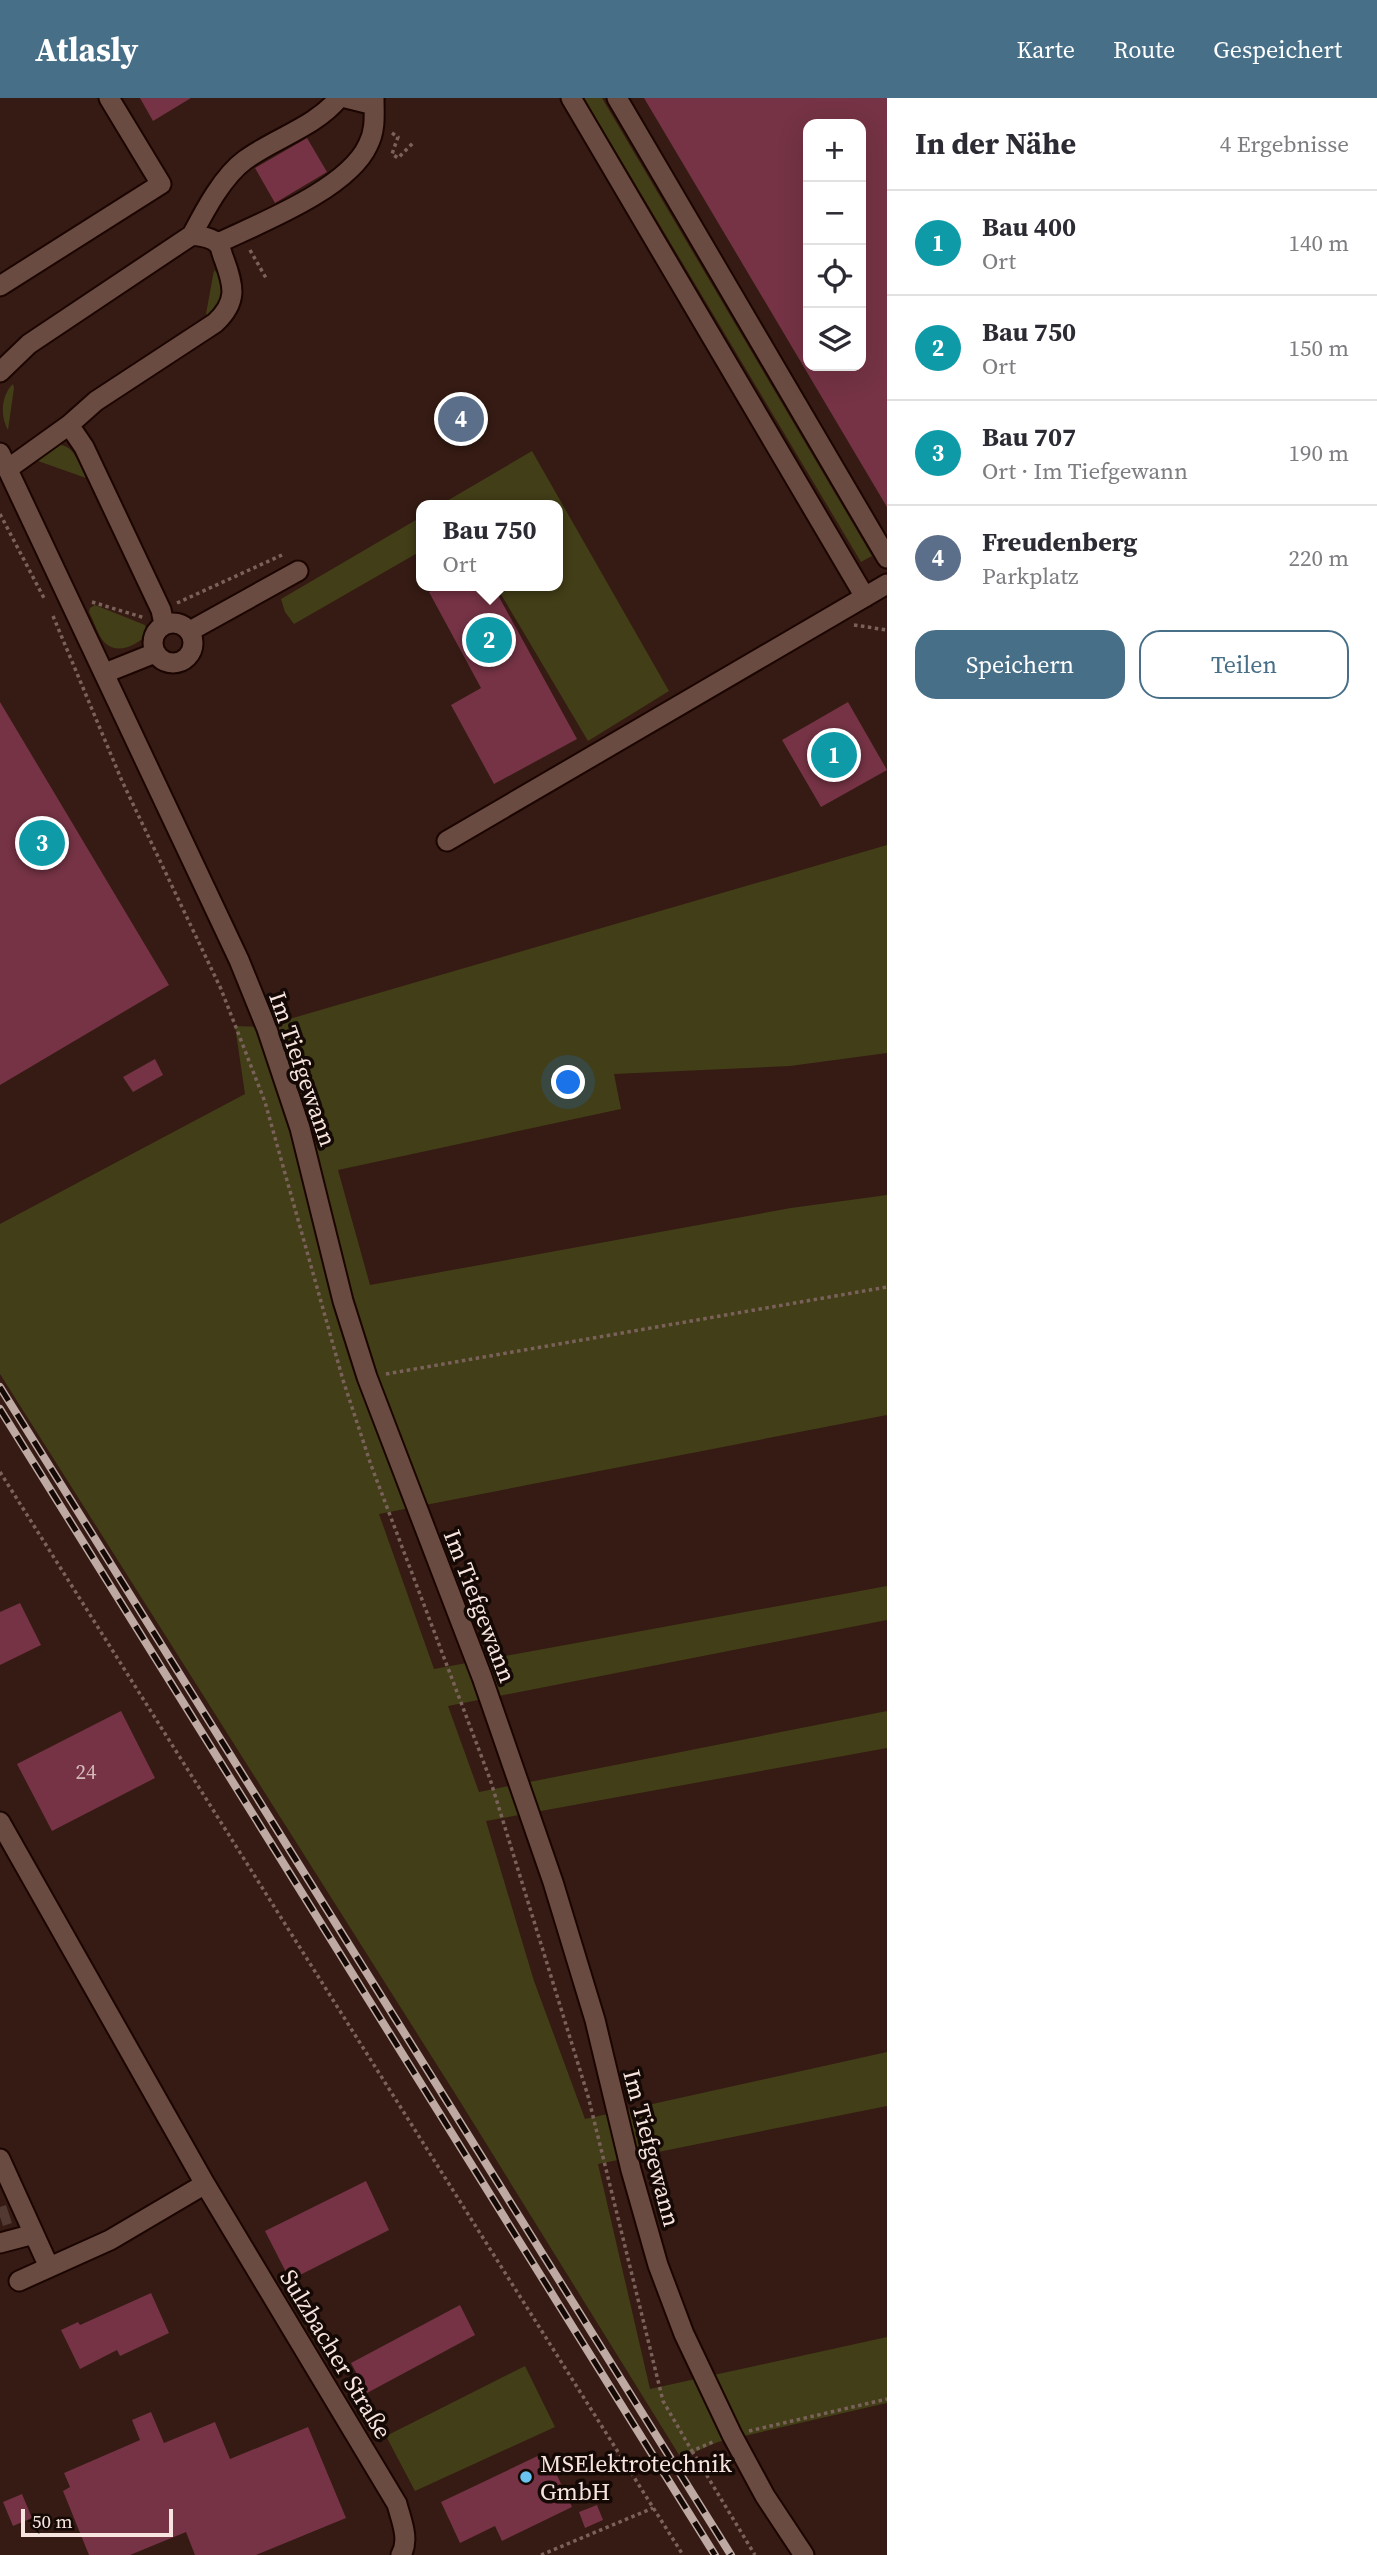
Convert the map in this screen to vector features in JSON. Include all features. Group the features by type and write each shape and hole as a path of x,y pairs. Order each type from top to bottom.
{"street":[{"path":"0,286 161,184 109,98"},
{"path":"0,372 29,344 192,234 206,207 239,164 319,116 340,98"},
{"path":"218,243 281,213 348,173 360,159 373,133 374,102 346,98"},
{"path":"571,98 864,597"},
{"path":"617,98 887,558"},
{"path":"4,460 69,425 96,401 215,323 226,313 233,289 218,243 192,234"},
{"path":"69,425 83,447 162,617 183,625 194,639 185,668 167,662 155,653 153,636 162,617"},
{"name":"Im Tiefgewann","path":"4,460 239,960 267,1029 300,1128 343,1301 367,1377 482,1676 553,1882 595,2020 631,2170 658,2265 684,2334 732,2435 765,2496 804,2555"},
{"path":"190,631 298,571"},
{"path":"447,841 887,584"},
{"path":"105,674 155,653"},
{"name":"Sulzbacher Straße","path":"0,1822 205,2184 397,2504 408,2554"},
{"path":"0,2159 16,2212 34,2234 48,2267"},
{"path":"19,2281 110,2240 205,2184"},
{"path":"0,2243 34,2234"}],"path":[{"path":"389,132 398,137 392,154 398,158 414,142"},
{"path":"250,250 266,278"},
{"path":"0,514 48,605 122,781 221,989 265,1102 342,1380 371,1465 490,1779 588,2096 663,2401 755,2555"},
{"path":"68,594 145,618 162,617 287,553"},
{"path":"342,1380 887,1287"},
{"path":"0,1472 682,2555"},
{"path":"692,2451 732,2435 887,2399"},
{"path":"541,2555 653,2508"}],"shaded area":[{"path":"584,98 602,98 872,556 861,562"},
{"path":"214,270 222,282 223,294 209,316 206,314"},
{"path":"13,384 8,430 3,406 6,394"},
{"path":"56,445 62,445 72,451 86,478 37,460"},
{"path":"532,451 560,500 449,500"},
{"path":"563,505 669,691 588,741 499,591 563,591"},
{"path":"416,520 416,554 294,624 285,612 281,599"},
{"path":"95,605 145,625 147,634 128,647 110,647 100,636 89,612"},
{"path":"887,845 887,1053 790,1066 614,1074 621,1109 338,1170 370,1285 791,1208 887,1195 887,1415 379,1514 434,1669 887,1586 887,1620 448,1706 479,1792 887,1711 887,1748 486,1821 534,1981 585,2119 887,2052 887,2106 598,2164 650,2389 887,2337 887,2403 718,2442 681,2458 456,2095 0,1374 0,1224 245,1094 235,1026 262,1027"},
{"path":"525,2366 555,2427 415,2491 386,2436"}],"building":[{"path":"140,98 191,98 153,121"},
{"path":"644,98 887,98 887,507 806,371 866,371 866,119 803,119 803,366"},
{"path":"307,138 327,172 275,203 255,168"},
{"path":"496,591 577,739 494,784 451,705 481,688 429,592"},
{"path":"0,702 169,985 0,1085"},
{"path":"848,702 887,770 821,807 782,740"},
{"path":"155,1059 163,1075 133,1092 123,1077"},
{"path":"20,1603 41,1645 0,1665 0,1612"},
{"path":"121,1711 155,1778 52,1831 17,1764"},
{"path":"366,2181 389,2230 290,2280 265,2231"},
{"path":"151,2293 169,2333 120,2356 117,2350 80,2369 61,2330 78,2322 80,2325"},
{"path":"460,2305 475,2335 367,2393 351,2363"},
{"path":"151,2412 164,2443 215,2422 230,2459 308,2427 346,2518 256,2555 195,2555 186,2532 130,2555 89,2555 63,2491 70,2487 64,2473 140,2440 132,2420"},
{"name":"MSElektrotechnik GmbH","path":"546,2452 572,2507 502,2541 495,2526 460,2543 441,2502"},
{"path":"22,2494 32,2518 13,2526 3,2502"},
{"path":"597,2505 603,2520 585,2528 579,2512"}],"tunnel":[{"path":"0,2217 9,2214"}],"railway":[{"path":"0,1387 731,2555"},
{"path":"0,1409 715,2555"}],"place":[{"name":"Freudenberg","path":"461,419"},
{"name":"Bau 750","path":"489,640"},
{"name":"Bau 400","path":"834,755"},
{"name":"Bau 707","path":"42,843"},
{"name":"MSElektrotechnik GmbH","path":"526,2477"}]}
